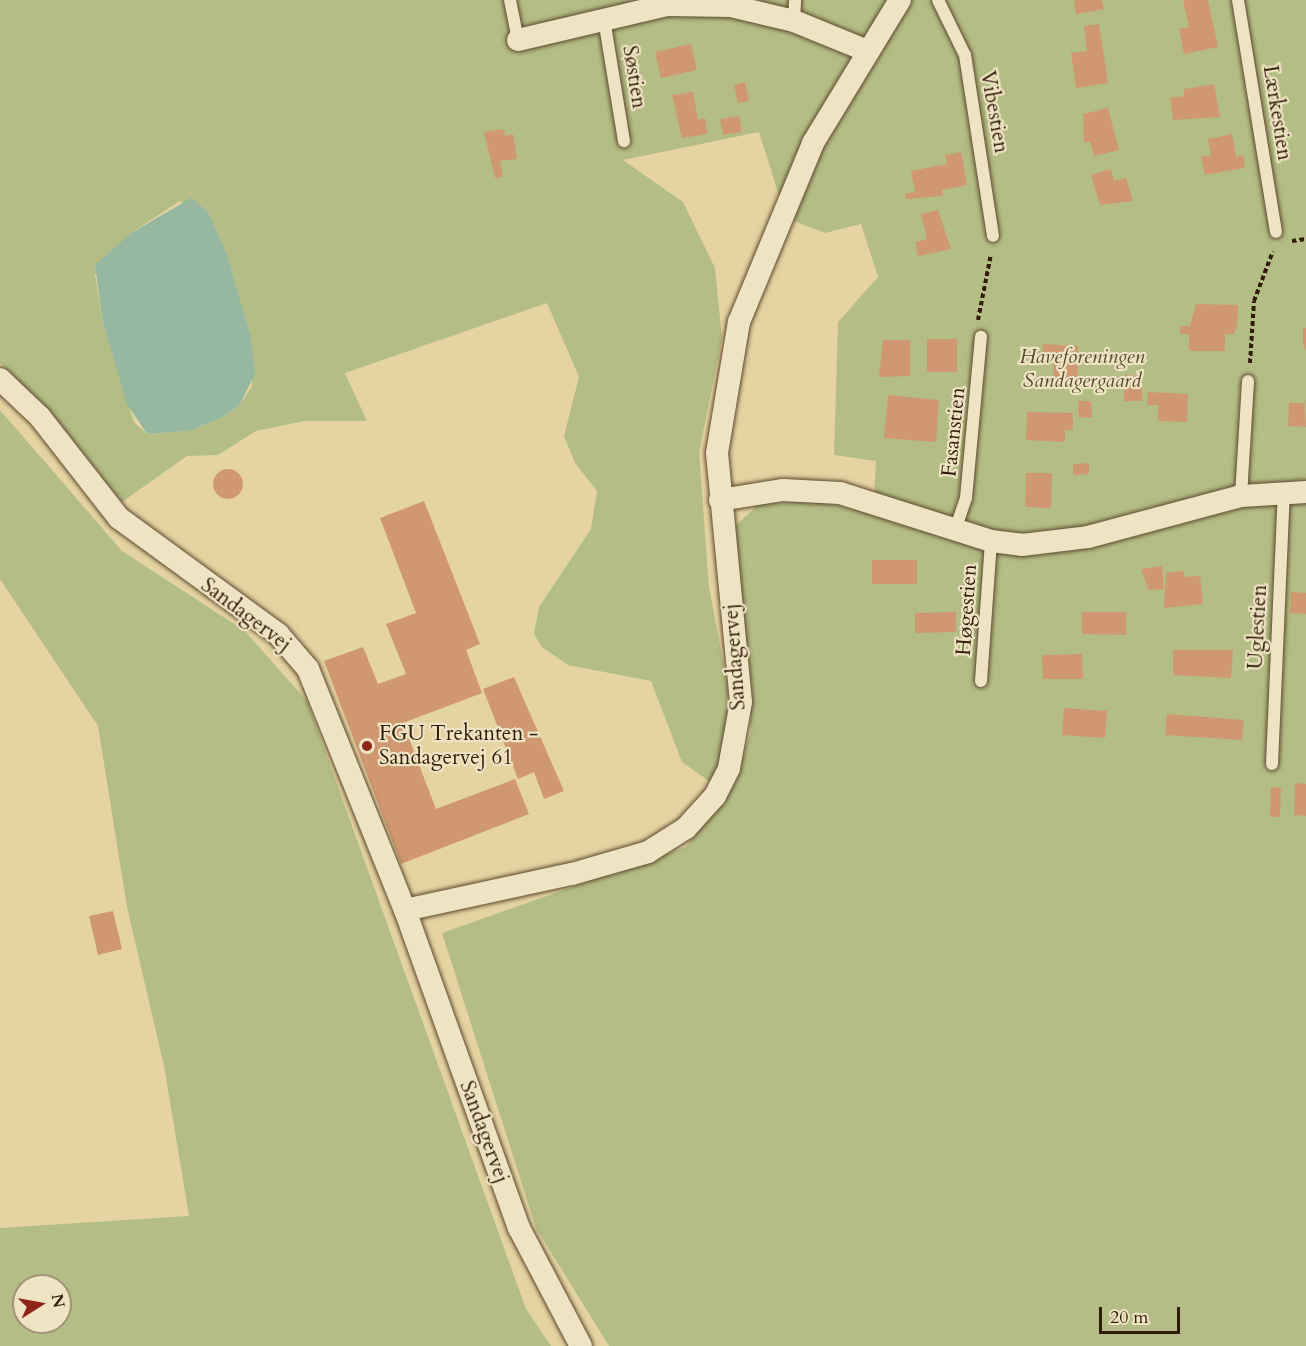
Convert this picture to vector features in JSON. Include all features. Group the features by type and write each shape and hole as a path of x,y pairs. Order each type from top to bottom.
{"street":[{"name":"Sandagervej","path":"405,910 648,852 686,828 715,796 729,768 741,702 720,500 723,399 739,322 813,144 865,50 900,0"},
{"path":"518,40 667,5 731,6 794,10 865,50"},
{"name":"Sandagervej","path":"0,379 40,417 119,518 278,634 298,656 320,690 405,910 519,1228 581,1346"},
{"path":"720,500 783,490 840,493 991,541 1051,544 1241,496 1295,492"}],"lane":[{"path":"510,0 518,40"},
{"name":"Vibestien","path":"938,0 965,56 993,236"},
{"name":"Lærkestien","path":"1238,0 1276,232"},
{"name":"Søstien","path":"604,19 624,141"},
{"name":"Fasanstien","path":"955,530 966,498 981,337"},
{"path":"1241,496 1248,381"},
{"name":"Uglestien","path":"1272,764 1295,492"},
{"name":"Høgestien","path":"981,681 991,541"}],"path":[{"path":"1248,381 1254,301 1276,232"},
{"path":"981,337 978,311 988,289 993,236"}],"green space":[{"name":"Haveforeningen Sandagergaard","path":"0,0 1306,0 1306,1346 609,1346 536,1228 442,933 686,847 736,779 751,731 734,527 759,504 817,501 873,514 876,461 834,455 838,322 878,277 861,224 825,233 786,218 759,132 623,160 683,202 715,268 722,338 699,452 709,587 728,688 725,755 713,784 682,762 651,681 568,665 542,647 534,634 539,607 591,529 597,491 575,463 564,436 579,377 547,303 345,373 367,421 304,421 256,431 218,455 187,456 122,502 59,423 0,363","holes":["180,201 217,235 227,255 250,334 252,386 239,406 221,418 188,431 147,434 134,422 102,319 95,275 131,233"]},
{"path":"0,410 122,551 245,631 307,701 526,1309 551,1346 0,1346 0,1228 189,1216 164,1066 127,907 98,726 0,579"}],"shaded area":[{"path":"191,198 208,212 227,255 250,334 255,374 239,406 221,418 188,431 147,434 127,404 102,319 95,265 131,233"}],"building":[{"path":"1074,0 1102,0 1104,9 1076,14"},
{"path":"1183,0 1208,0 1218,47 1184,54 1179,29 1189,27"},
{"path":"1099,24 1108,83 1076,88 1071,53 1087,51 1084,26"},
{"path":"691,44 697,70 661,78 655,52"},
{"path":"745,82 749,101 738,103 734,85"},
{"path":"1214,84 1220,117 1173,120 1170,98 1184,96 1184,89"},
{"path":"693,92 698,120 705,118 707,134 682,138 672,95"},
{"path":"1108,108 1119,150 1094,156 1090,141 1084,143 1083,114"},
{"path":"739,116 742,132 723,135 720,119"},
{"path":"504,129 505,136 513,134 517,159 500,161 503,177 495,178 484,132"},
{"path":"1232,134 1236,157 1243,155 1245,168 1205,175 1201,157 1211,155 1208,139"},
{"path":"961,152 967,185 942,190 943,196 906,199 905,194 915,192 911,171 947,164 945,155"},
{"path":"1111,169 1114,181 1126,178 1133,201 1100,205 1091,175"},
{"path":"938,210 951,249 918,256 915,242 927,239 921,214"},
{"path":"1196,304 1238,305 1237,326 1234,334 1225,334 1225,351 1189,351 1189,334 1180,334 1180,326 1190,326"},
{"path":"1303,328 1306,328 1306,350 1303,345"},
{"path":"927,339 957,339 957,372 927,372"},
{"path":"883,340 910,340 910,376 879,377"},
{"path":"1043,344 1078,346 1077,382 1053,381 1054,359 1042,359"},
{"path":"1125,375 1142,376 1142,401 1124,401"},
{"path":"1148,392 1188,394 1187,422 1158,421 1158,405 1147,405"},
{"path":"888,395 939,400 936,442 884,438"},
{"path":"1304,396 1306,427 1288,426 1289,403 1304,403"},
{"path":"1078,401 1091,401 1092,417 1079,418"},
{"path":"1027,412 1073,413 1073,430 1065,430 1065,442 1026,440"},
{"path":"1089,463 1089,474 1073,475 1073,464"},
{"path":"228,469 239,473 243,484 239,495 228,499 217,495 213,484 217,473"},
{"path":"1026,473 1052,473 1051,508 1025,507"},
{"path":"424,501 480,644 466,650 482,693 403,723 436,809 515,779 529,814 401,864 324,661 363,647 378,684 406,674 386,624 416,613 380,518"},
{"path":"872,560 917,560 917,584 872,584"},
{"path":"1162,566 1164,589 1149,590 1141,569"},
{"path":"1184,571 1185,577 1200,576 1203,604 1164,608 1166,573"},
{"path":"1291,592 1306,593 1306,614 1290,613"},
{"path":"956,612 956,632 915,633 915,613"},
{"path":"1082,612 1126,612 1126,635 1082,634"},
{"path":"1173,650 1233,650 1231,678 1173,675"},
{"path":"1082,654 1083,679 1043,679 1042,655"},
{"path":"514,677 564,791 544,799 534,772 518,779 483,689"},
{"path":"1064,708 1107,711 1105,738 1062,735"},
{"path":"1167,714 1244,720 1242,740 1165,735"},
{"path":"1295,783 1306,784 1306,816 1294,815"},
{"path":"1271,787 1281,788 1280,817 1270,817"},
{"path":"113,911 122,949 98,955 89,916"}],"place":[{"name":"FGU Trekanten - Sandagervej 61","path":"367,746"}]}
